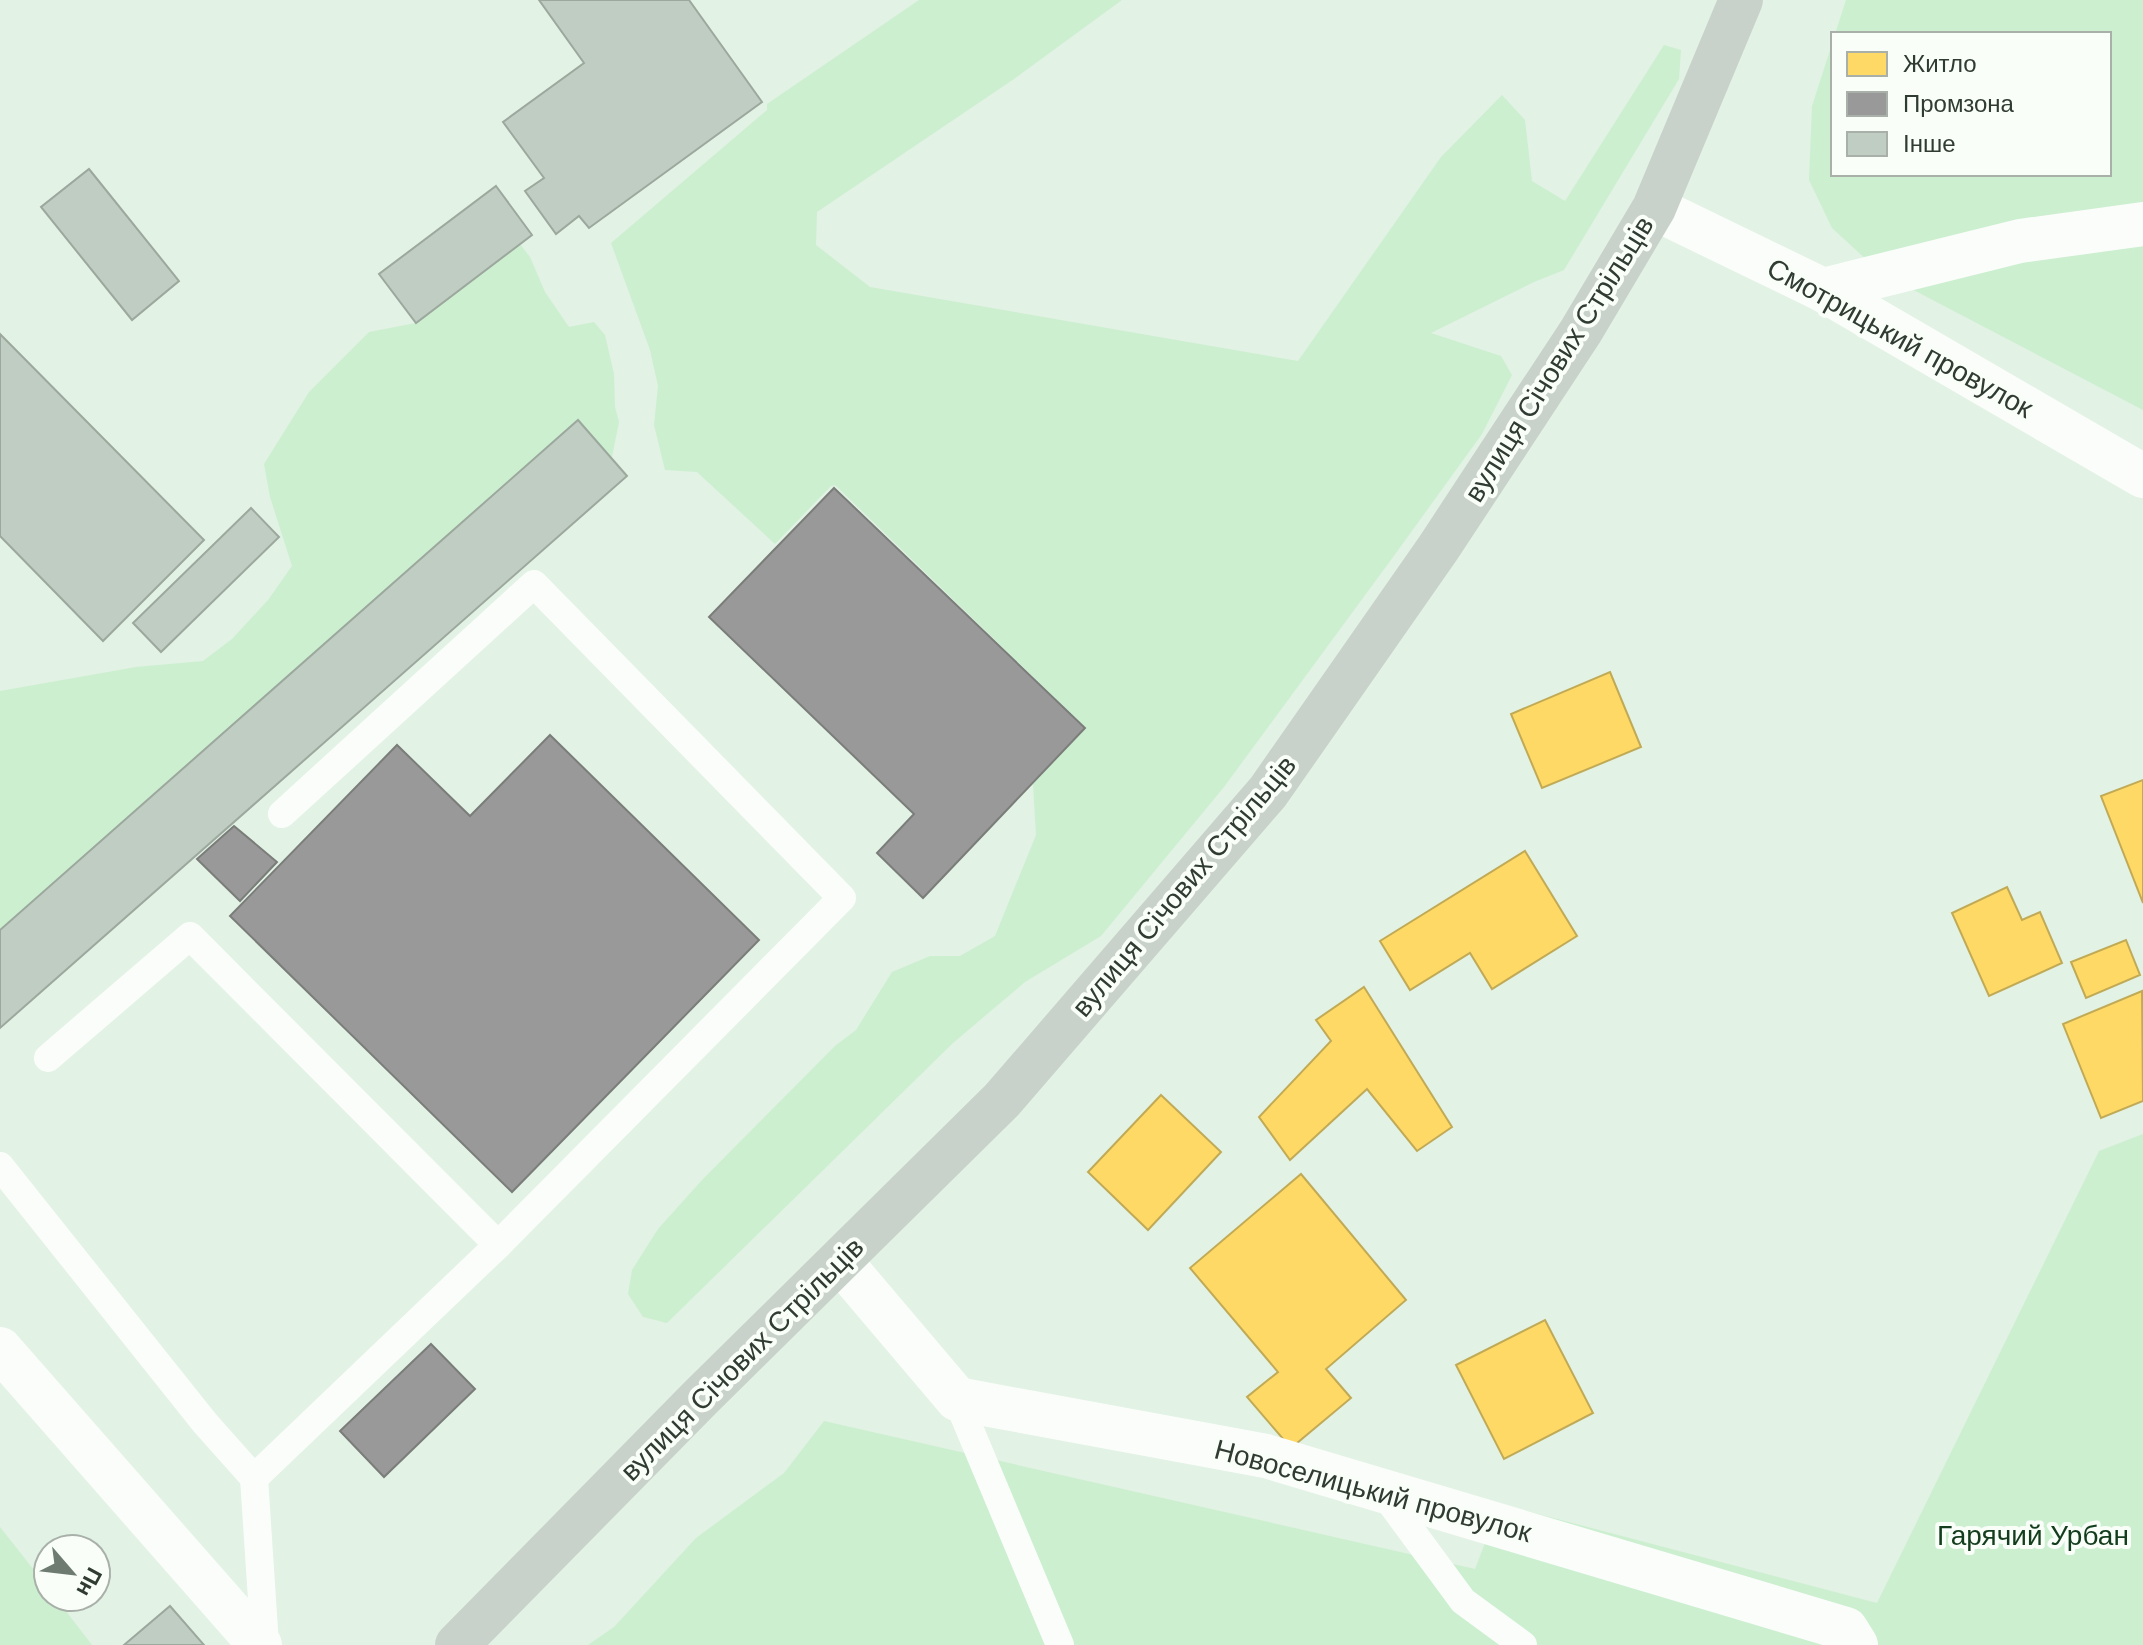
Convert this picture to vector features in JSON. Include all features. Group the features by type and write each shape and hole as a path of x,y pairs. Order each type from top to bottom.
{"main road":[{"name":"вулиця Січових Стрільців","path":"457,1645 700,1398 1002,1100 1268,792 1439,547 1581,331 1654,208 1741,0"}],"street":[{"name":"Смотрицький провулок","path":"1654,208 1823,290 2143,476"},
{"path":"1823,290 2020,241 2143,224"},
{"path":"840,1261 957,1399"},
{"path":"0,1349 262,1645"},
{"name":"Новоселицький провулок","path":"957,1399 1266,1456 1846,1629 1856,1645"}],"lane":[{"path":"254,1478 498,1245 842,898 534,584 282,814"},
{"path":"48,1058 190,936 498,1245"},
{"path":"0,1166 205,1423 254,1478 262,1645"},
{"path":"957,1399 1060,1645"},
{"path":"1382,1490 1463,1601 1523,1645"}],"green space":[{"path":"919,0 1122,0 1014,79 817,212 816,245 870,287 1298,361 1441,157 1502,95 1525,120 1532,181 1565,201 1664,45 1681,50 1679,79 1564,270 1431,333 1501,356 1512,375 1482,434 1224,787 1101,936 1025,982 953,1043 667,1323 643,1317 628,1294 632,1270 658,1229 702,1180 835,1046 856,1030 892,972 930,956 960,956 995,936 1036,835 1033,784 1086,728 835,485 775,544 697,472 665,470 654,425 658,386 650,350 611,243 767,110 767,104"},
{"path":"1846,0 2143,0 2143,410 1881,273 1832,228 1809,180 1812,106 1831,47 1831,176 2111,176 2111,32 1836,32"},
{"path":"520,244 530,257 545,292 569,327 594,322 605,335 614,374 615,407 619,422 612,457 577,420 0,930 0,691 136,667 203,661 232,639 268,600 292,566 270,497 264,464 309,392 369,332 416,323"},
{"name":"Гарячий Урбан","path":"2143,1134 2143,1645 588,1645 614,1627 696,1538 784,1473 824,1421 1475,1569 1500,1504 1877,1603 2099,1151"},
{"path":"0,1527 32,1568 32,1613 67,1613 92,1645 0,1645"}],"building: Житло":[{"path":"1610,672 1641,747 1542,788 1511,714"},
{"path":"2143,780 2143,903 2101,796"},
{"path":"1525,851 1577,936 1492,989 1470,953 1410,990 1380,941"},
{"path":"2007,887 2022,920 2040,912 2062,963 1989,996 1952,913"},
{"path":"2126,940 2140,975 2086,998 2071,962"},
{"path":"1364,987 1452,1127 1417,1151 1367,1089 1290,1160 1259,1117 1331,1041 1316,1020"},
{"path":"2142,991 2143,1101 2101,1118 2063,1024"},
{"path":"1161,1095 1221,1152 1148,1230 1088,1172"},
{"path":"1301,1174 1406,1300 1326,1369 1351,1398 1291,1448 1247,1397 1278,1372 1190,1268"},
{"path":"1545,1320 1593,1413 1504,1459 1456,1365"}],"building: Промзона":[{"path":"834,488 1085,728 923,898 877,853 914,814 709,617"},
{"path":"550,735 759,940 512,1192 230,916 397,745 470,816"},
{"path":"234,826 277,862 240,901 197,859"},
{"path":"431,1344 475,1389 384,1477 340,1431"}],"building: Інше":[{"path":"539,0 689,0 762,102 589,228 579,216 556,234 525,191 544,178 503,122 584,63"},
{"path":"89,169 179,281 132,320 41,207"},
{"path":"496,186 532,235 416,323 379,274"},
{"path":"0,334 204,540 103,641 0,536"},
{"path":"578,420 627,476 0,1028 0,930"},
{"path":"251,508 279,537 161,652 133,623"},
{"path":"170,1606 204,1645 124,1645"}]}
